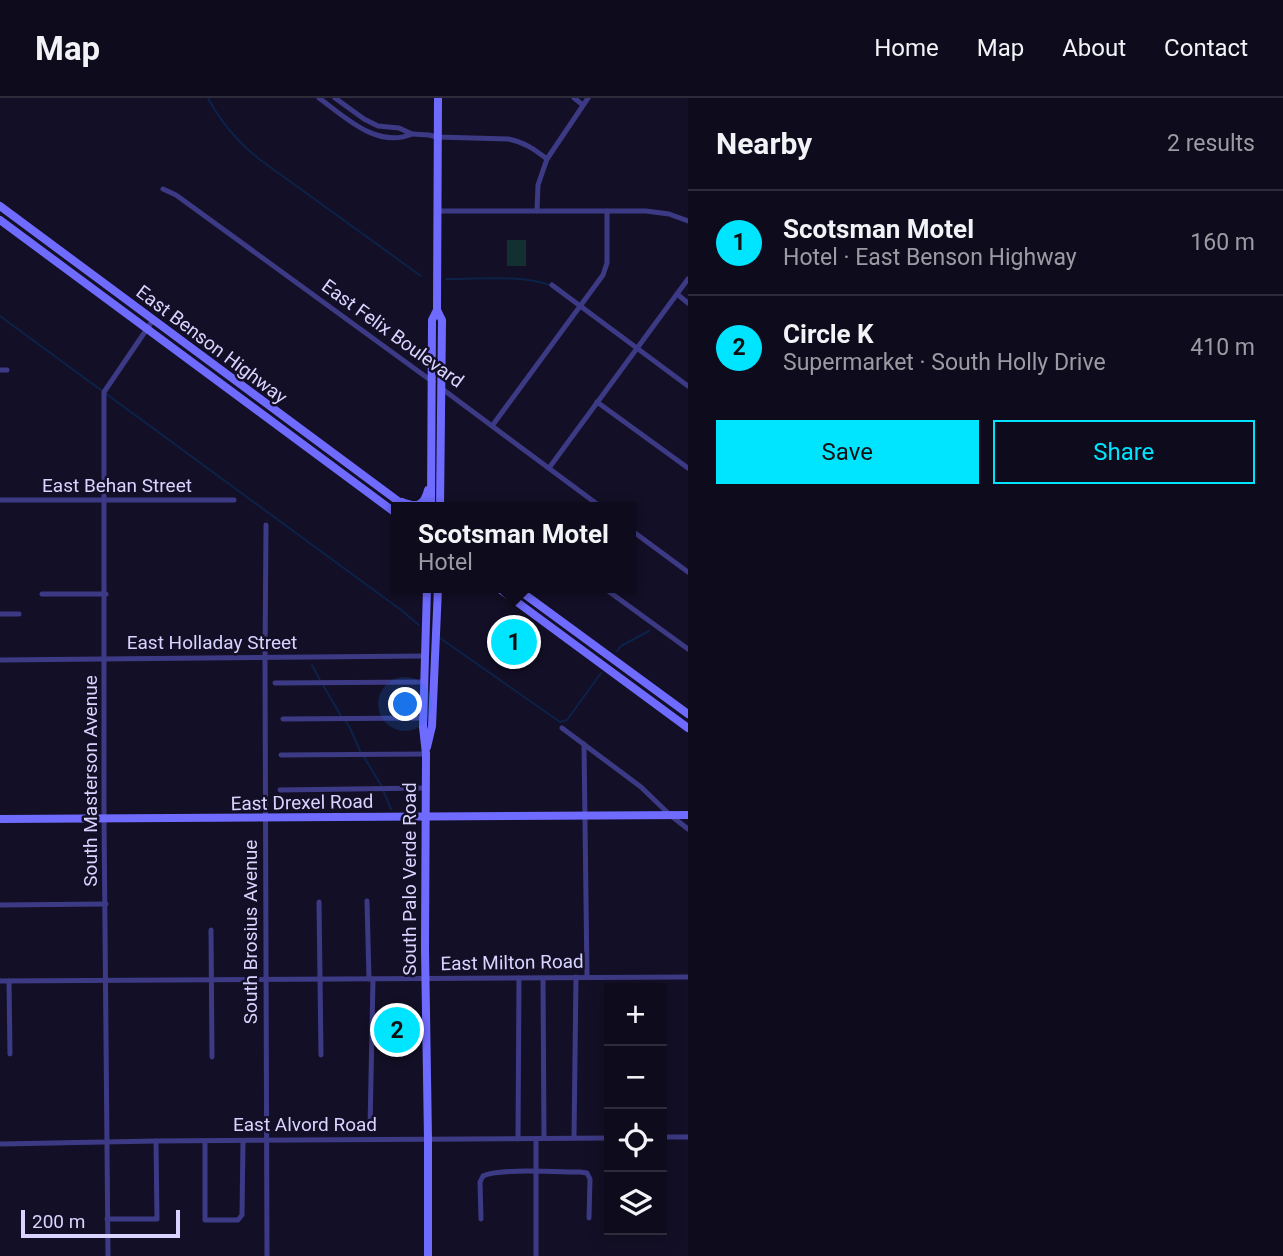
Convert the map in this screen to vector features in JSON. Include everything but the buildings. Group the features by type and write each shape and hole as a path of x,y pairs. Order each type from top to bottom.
{"main road":[{"path":"431,502 432,320 437,310 438,98"},
{"name":"East Benson Highway","path":"0,206 399,502"},
{"name":"East Benson Highway","path":"0,220 391,510"},
{"path":"437,310 442,320 440,502"},
{"path":"268,419 273,409"},
{"path":"422,502 426,499 431,480"},
{"path":"396,500 402,502"},
{"name":"South Palo Verde Road","path":"427,593 423,718 426,754 428,1256"},
{"name":"South Palo Verde Road","path":"426,754 432,726 438,593"},
{"path":"505,593 688,728"},
{"path":"523,593 688,713"},
{"name":"East Drexel Road","path":"0,819 688,815"}],"street":[{"path":"319,98 375,135 402,138 412,134 429,134 437,137 508,139 533,147 547,159"},
{"path":"335,98 363,119 378,126 399,128 412,134"},
{"path":"574,98 583,105"},
{"path":"537,211 538,185 547,159 588,98"},
{"path":"348,119 351,110"},
{"name":"East Felix Boulevard","path":"163,189 176,195 594,502"},
{"path":"437,211 662,212 688,221"},
{"path":"492,426 603,275 607,262 607,211"},
{"path":"549,468 688,279"},
{"path":"552,285 688,386"},
{"path":"677,294 688,303"},
{"name":"South Masterson Avenue","path":"108,1256 104,392 153,320"},
{"path":"597,402 688,468"},
{"name":"East Behan Street","path":"0,500 233,500"},
{"name":"South Brosius Avenue","path":"266,524 267,1256"},
{"path":"636,534 688,572"},
{"path":"611,593 688,649"},
{"path":"41,594 106,594"},
{"path":"0,614 19,614"},
{"name":"East Holladay Street","path":"0,660 424,656"},
{"path":"275,683 424,682"},
{"path":"283,719 423,718"},
{"path":"562,728 641,787 688,829"},
{"path":"584,744 587,977"},
{"path":"281,755 426,754"},
{"path":"281,790 425,788"},
{"path":"366,901 371,979 370,1128"},
{"path":"319,902 321,1055"},
{"path":"0,905 106,904"},
{"path":"211,930 212,1057"},
{"path":"574,1138 576,977"},
{"name":"East Milton Road","path":"0,981 688,977"},
{"path":"518,1139 519,978"},
{"path":"543,978 544,1138"},
{"path":"9,981 10,1054"},
{"path":"667,1137 688,1137"},
{"name":"East Alvord Road","path":"0,1144 604,1138"},
{"path":"536,1139 536,1256"},
{"path":"107,1219 157,1219 156,1141"},
{"path":"205,1141 205,1220 238,1220 242,1216 243,1141"},
{"path":"481,1219 481,1174 536,1172 589,1172 589,1218"}],"green space":[{"path":"507,240 526,240 526,266 507,266"}],"waterway":[{"path":"208,98 230,131 259,159 421,276"},
{"path":"446,279 513,279 549,285"},
{"path":"0,316 419,625"},
{"path":"617,651 621,646 649,631"},
{"path":"440,638 560,722 567,720 601,673"},
{"path":"312,665 320,680"},
{"path":"323,685 341,716"},
{"path":"345,720 361,753"},
{"path":"364,757 381,785"},
{"path":"383,790 391,809"}],"place":[{"name":"Scotsman Motel","path":"514,642"},
{"name":"Circle K","path":"397,1030"}]}
